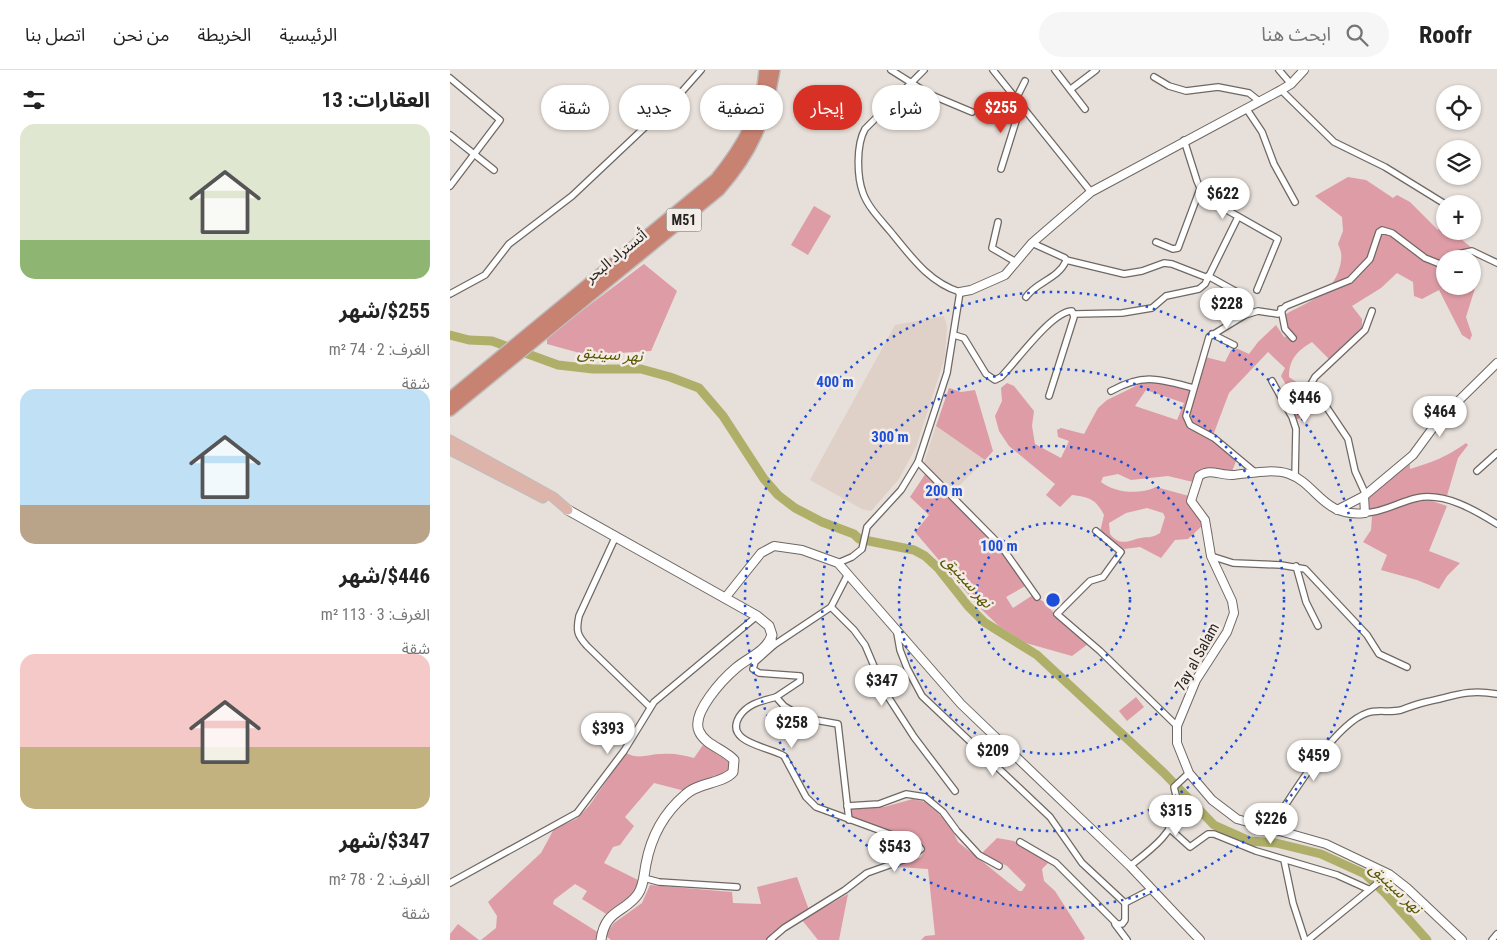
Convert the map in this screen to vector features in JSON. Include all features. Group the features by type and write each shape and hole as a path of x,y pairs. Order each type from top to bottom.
{"highway":[{"name":"أتستراد البحر","path":"450,410 500,364 716,178 733,159 753,123 760,101 765,70"},
{"name":"أتستراد البحر","path":"538,332 693,213 736,170 760,128 769,101 774,70"},
{"name":"أتستراد البحر","path":"450,398 500,364"}],"main road":[{"path":"453,447 757,616 769,626 773,640 734,669 704,704 697,719 699,731 705,739 734,760 733,772 728,777 690,790 677,802 655,833 644,878 635,898 610,916 604,938"}],"street":[{"path":"450,294 485,275 508,244 572,196 678,96 701,70"},
{"path":"892,70 929,94 972,112"},
{"path":"924,70 862,134 860,170 862,190 879,218 921,269 938,282 960,292 1000,279 1032,243 1091,192 1184,140 1281,90 1291,84 1304,70"},
{"path":"992,70 1091,192"},
{"path":"1055,70 1085,109"},
{"path":"1071,89 1096,70"},
{"path":"1279,70 1291,84"},
{"path":"1154,77 1169,86 1186,91 1218,87 1249,93 1259,101"},
{"path":"450,78 500,120 475,156 450,186"},
{"path":"1016,99 1025,81"},
{"path":"1281,90 1334,142 1385,167 1436,198"},
{"path":"1001,169 1021,105"},
{"path":"1246,108 1262,132 1274,164 1295,202"},
{"path":"450,135 494,170"},
{"path":"1184,140 1200,189 1207,200 1278,239 1257,290"},
{"path":"1156,242 1173,249 1178,248 1200,189"},
{"path":"954,335 961,337 968,343 987,376 997,380 1054,321 1067,312 1072,311 1074,314 1122,313 1155,307 1166,296 1199,289 1208,277 1238,217"},
{"path":"998,222 992,248 1016,262"},
{"path":"1256,473 1214,438 1195,428 1187,421 1186,416 1204,347 1212,334 1245,315 1258,312 1276,314 1281,309 1350,280 1370,260 1379,232 1382,230 1392,233 1425,258 1436,262"},
{"path":"1032,243 1066,260 1124,274 1164,264 1172,264 1208,277 1235,291"},
{"path":"1481,255 1497,263"},
{"path":"1026,297 1054,275 1064,265 1066,260"},
{"path":"838,564 857,554 864,546 867,527 901,490 918,462 947,373 960,292"},
{"path":"1281,309 1285,329 1293,338"},
{"path":"1364,514 1364,494 1355,471 1348,439 1311,384 1315,376 1365,330 1372,311"},
{"path":"1049,396 1074,314"},
{"path":"1212,334 1234,345"},
{"path":"1337,510 1364,494 1413,455 1438,420 1496,363"},
{"path":"1111,391 1140,378 1157,378 1194,388"},
{"path":"1272,380 1296,428 1295,477"},
{"path":"1477,471 1497,453"},
{"path":"918,462 1001,546 1038,596"},
{"name":"7ay al Salam","path":"1337,510 1295,477 1285,473 1226,475 1209,471 1197,478 1191,501 1205,520 1211,556 1232,601 1234,613 1227,632 1196,680 1177,726 1177,743 1185,775 1223,810 1248,823 1293,833 1326,844 1407,888 1462,940"},
{"path":"1337,510 1364,514 1382,512 1418,498 1431,497 1459,504 1497,524"},
{"path":"1096,531 1121,552 1103,576 1090,581 1057,614 1100,651 1177,726"},
{"path":"615,538 576,629 578,635 587,646 650,707"},
{"path":"725,598 761,552 774,546 825,556 838,564 931,673 986,730 1130,866 1200,940"},
{"path":"1211,556 1233,563 1296,566 1311,573 1367,635 1379,654 1407,667"},
{"path":"1296,566 1306,602 1318,626"},
{"path":"770,940 784,928 845,890 867,873 909,858 921,849 917,844 821,810 811,803 784,756 750,743 738,733 736,724 745,709 755,703 776,697 791,688 801,677 754,671 754,664 773,640 831,607 848,574"},
{"path":"831,607 854,630 865,645 885,692 914,737 955,791"},
{"path":"450,883 577,813 624,751 650,707 684,676 757,616"},
{"path":"897,633 906,668 922,696 1050,817 1082,863 1125,903 1126,920 1119,924 1114,922"},
{"path":"1270,829 1323,753 1355,719 1373,711 1401,710 1410,705 1466,692 1497,694"},
{"path":"776,697 784,706 804,718 838,724 849,820"},
{"path":"1130,866 1151,849 1169,828 1178,807 1174,787 1185,775"},
{"path":"847,806 879,804 906,794 925,797 943,812 956,831 979,855 999,866"},
{"path":"1169,828 1190,846 1208,834 1214,834 1284,860 1337,875 1370,888"},
{"path":"1020,842 1056,863 1114,922 1127,940"},
{"path":"1284,860 1293,903 1306,940 1386,876"},
{"path":"644,878 659,882 737,887"},
{"path":"1125,903 1152,889"},
{"path":"1492,940 1497,934"}],"shaded area":[{"path":"1348,177 1366,180 1393,198 1397,195 1410,202 1436,228 1436,240 1462,240 1474,250 1436,250 1436,292 1422,299 1414,296 1413,282 1397,273 1381,288 1352,306 1362,319 1362,332 1329,359 1312,342 1298,352 1290,365 1289,377 1314,394 1326,409 1292,421 1282,396 1288,388 1281,376 1285,368 1268,352 1229,393 1212,438 1236,461 1231,474 1211,468 1200,472 1190,496 1206,516 1213,534 1202,526 1188,539 1175,540 1161,558 1140,547 1124,549 1100,532 1104,515 1095,502 1072,495 1060,507 1046,495 1055,484 1009,446 999,431 995,416 1002,401 1001,388 1007,383 1014,386 1034,411 1032,426 1035,444 1061,458 1069,441 1058,437 1057,430 1061,428 1084,434 1098,408 1107,400 1142,383 1160,383 1194,392 1205,357 1225,362 1231,350 1238,349 1249,354 1258,342 1276,325 1284,337 1289,336 1293,340 1296,336 1285,324 1284,315 1325,291 1337,276 1341,260 1338,244 1343,231 1342,217 1315,196","holes":["1146,390 1184,403 1177,420 1135,406","1118,474 1131,480 1168,476 1193,482 1189,496 1156,487 1135,492 1120,491 1101,482 1103,477","1147,508 1163,513 1165,517 1160,533 1154,536 1122,542 1116,540 1110,534 1109,523 1126,513"]},
{"path":"814,206 831,216 808,255 791,245"},
{"path":"644,264 677,291 651,351 587,355 547,344 547,337"},
{"path":"1442,295 1473,295 1466,317 1472,335 1470,340 1462,335"},
{"path":"944,316 947,326 945,357 916,447 899,479 871,511 862,509 810,480 895,325"},
{"path":"949,388 961,392 975,390 993,451 985,460 936,426"},
{"path":"936,426 985,460 951,494 923,466"},
{"path":"1466,443 1468,445 1458,458 1446,499 1421,496 1380,511 1366,511 1367,497 1410,464 1410,469 1446,456"},
{"path":"926,473 997,544 1027,585 1006,597 1013,608 1033,595 1044,602 1066,626 1088,644 1072,656 1026,643 999,626 979,607 915,532 929,515 910,497"},
{"path":"1429,500 1447,506 1429,551 1460,563 1447,576 1439,589 1417,580 1381,570 1387,555 1363,542 1371,530 1372,516 1411,503"},
{"path":"1136,697 1144,707 1127,721 1119,711"},
{"path":"703,745 732,764 730,772 685,791 654,783 625,817 634,826 620,845 613,847 604,863 640,881 631,899 608,915 582,899 587,891 575,884 554,900 553,904 599,933 598,940 481,940 496,928 497,916 488,902 541,853 554,829 576,819 589,806 626,753 639,756 674,754 694,758"},
{"path":"913,799 925,802 948,822 958,842 1019,891 1022,891 1026,885 1007,866 982,853 997,838 1014,841 1048,863 1042,869 1044,881 1055,891 1085,938 1083,940 921,940 925,936 935,935 928,869 897,867 921,857 922,846 919,842 851,818 852,808 884,807"},
{"path":"797,877 809,910 772,933 767,940 611,940 605,935 614,923 642,903 650,885 732,892 733,903 761,904 757,887"},
{"path":"848,894 839,940 818,940 802,920"},
{"path":"458,924 479,940 450,940 450,934"}],"waterway":[{"name":"نهر سينيق","path":"450,335 469,340 492,341 558,365 593,369 641,369 699,388 723,416 764,479 778,495 795,508 822,522 854,534 859,539 914,550 925,556 938,568 968,606 984,622 1037,655 1164,773 1214,825 1250,841 1276,843 1321,854 1365,874 1385,893 1427,940"}]}
